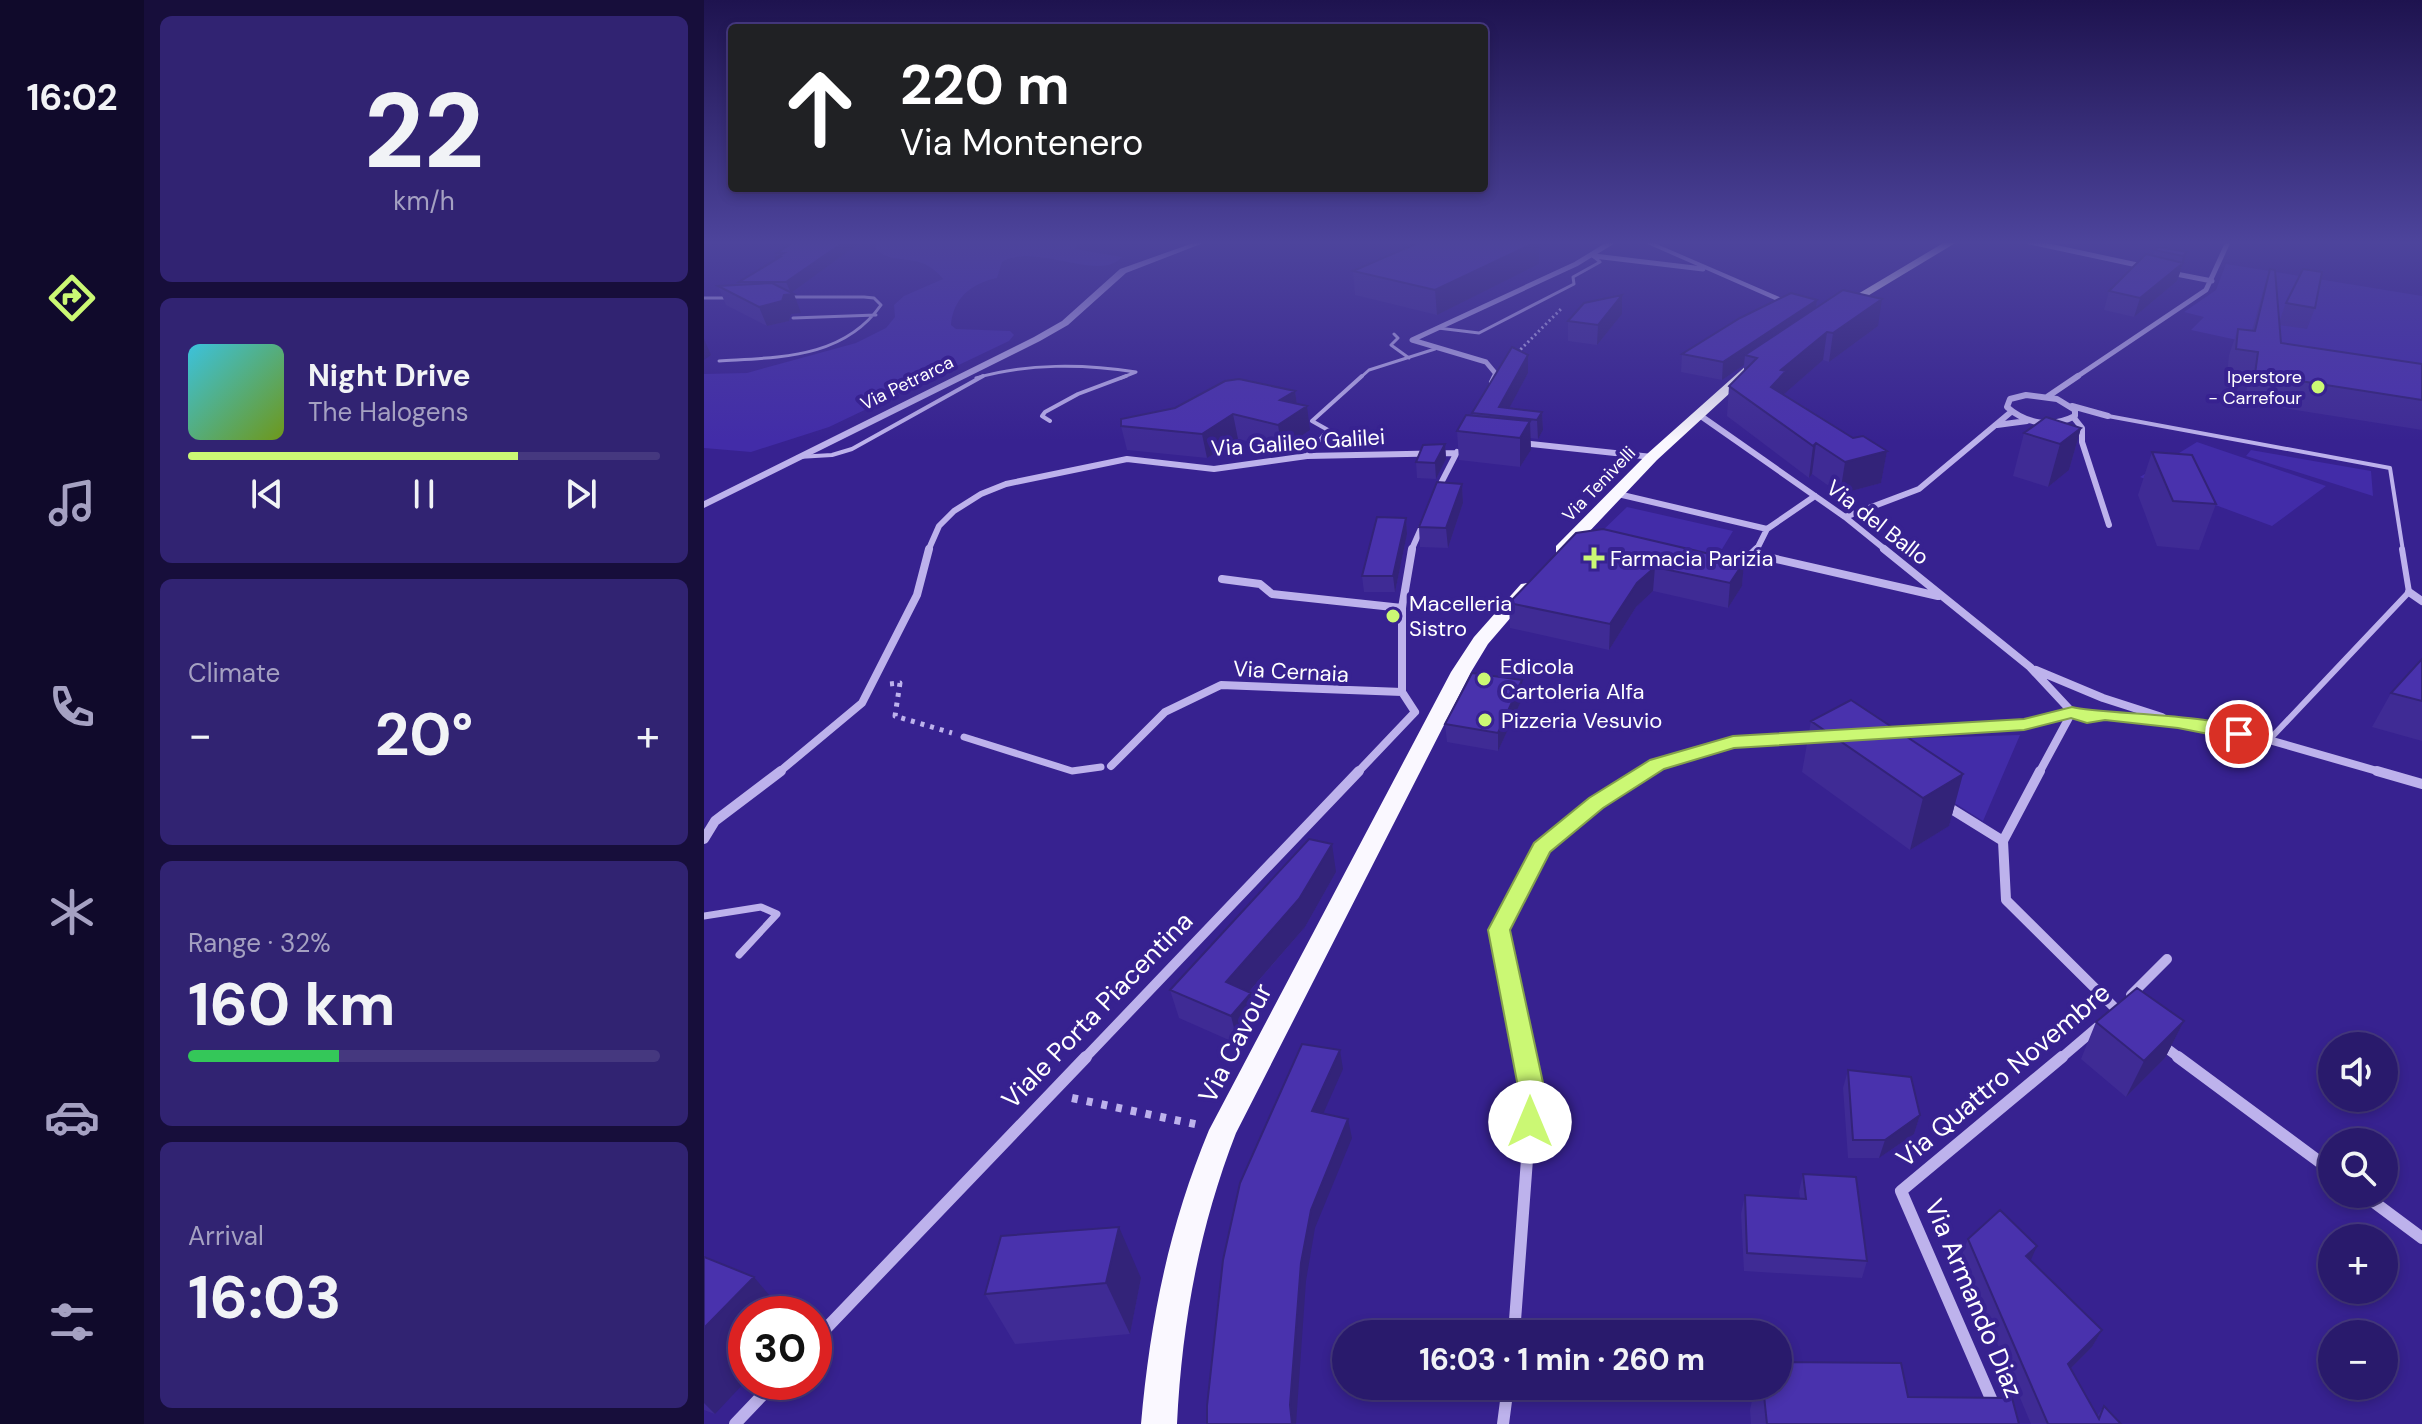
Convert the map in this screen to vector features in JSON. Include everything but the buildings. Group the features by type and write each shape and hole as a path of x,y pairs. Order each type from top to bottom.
{"main road":[{"path":"1829,315 1840,308"},
{"name":"Via Tenivelli","path":"1427,713 1481,641 1542,571 1586,535 1652,457 1734,380 1779,347"},
{"name":"Via Cavour","path":"1159,1424 1163,1356 1183,1240 1202,1179 1427,713"}],"street":[{"name":"Via Petrarca","path":"704,505 794,457 1037,339 1065,323 1081,308"},
{"path":"1480,308 1412,340 1493,366 1496,374 1490,386"},
{"path":"2047,397 2181,308"},
{"path":"2066,429 2011,412 2007,407 2010,399 2026,395 2047,397 2108,416"},
{"path":"2072,406 2074,417 2082,428 2082,442 2109,525"},
{"path":"1845,517 1919,489 2011,412"},
{"name":"Via del Ballo","path":"1698,414 1845,517 2030,667"},
{"path":"2053,423 2074,417 2108,416"},
{"path":"1996,426 2029,420"},
{"path":"2074,435 2082,442"},
{"path":"1512,442 1652,457"},
{"path":"1436,492 1460,445"},
{"name":"Via Galileo Galilei","path":"704,839 715,821 802,755 862,703 917,595 924,559 939,526 954,511 981,494 1006,484 1127,459 1214,469 1308,455 1456,453"},
{"path":"1618,494 1767,529"},
{"path":"1729,574 1754,554 1767,529 1815,496"},
{"path":"1425,518 1409,556 1402,608 1402,692 1427,713"},
{"path":"1754,554 1943,597"},
{"path":"1222,579 1260,584 1272,594 1402,608"},
{"path":"2409,592 2422,601"},
{"path":"2030,667 2103,698 2178,722"},
{"path":"2030,667 2072,712 2087,717 2105,715 2178,722 2269,740 2422,784"},
{"name":"Via Cernaia","path":"1106,766 1165,712 1221,685 1402,692"},
{"path":"2061,700 2064,693 2085,691"},
{"path":"2103,698 2108,710 2105,715"},
{"path":"1883,733 2024,725 2072,712"},
{"path":"2072,712 2003,841 2006,900 2116,1011 2129,1020"},
{"name":"Viale Porta Piacentina","path":"832,1322 1051,1093 1427,713"},
{"path":"1515,1320 1532,1092 1499,930 1542,848 1596,803 1657,765 1733,742 1836,736"},
{"path":"964,737 1072,771 1106,766"},
{"path":"1939,801 2003,841"},
{"name":"Via Quattro Novembre","path":"1901,1191 2116,1011 2167,959"},
{"path":"2154,1039 2318,1161"},
{"name":"Via Armando Diaz","path":"1901,1191 2002,1424"},
{"path":"2382,1208 2422,1238"},
{"path":"735,1424 758,1400"},
{"path":"1503,1424 1506,1400"}],"lane":[{"path":"719,361 826,348 857,336 879,308"},
{"path":"1438,328 1479,333 1527,308"},
{"path":"793,318 876,315"},
{"path":"1394,334 1398,338 1391,345 1409,358"},
{"path":"1308,455 1328,430 1312,421 1369,370 1435,349"},
{"path":"794,457 821,457 852,449 972,379 996,372 1097,366 1136,372 1078,394 1045,412 1042,416 1050,421"},
{"path":"2108,416 2390,468 2409,592 2269,740"},
{"path":"704,916 761,907 777,914 739,955"}],"path":[{"path":"1493,366 1508,363 1562,308"},
{"path":"872,685 900,683 895,716 964,737"},
{"path":"1051,1093 1223,1130"}],"shaded area":[{"path":"894,308 955,308 951,325 956,329 1010,331 1014,335 1009,341 829,427 751,452 704,448 704,374 747,373 856,343 886,328 895,317"},
{"path":"2189,308 2422,308 2422,380 2191,330 2204,317 2184,312"},
{"path":"2197,442 2326,486 2272,526 2140,477"},
{"path":"2251,450 2371,471 2373,496 2246,456"},
{"path":"1627,507 1733,531 1716,559 1600,533"},
{"path":"2020,735 1983,821 1854,740"}],"place":[{"name":"Iperstore - Carrefour","path":"2318,387"},
{"name":"Farmacia Parizia","path":"1594,558"},
{"name":"Macelleria Sistro","path":"1393,616"},
{"name":"Edicola Cartoleria Alfa","path":"1484,679"},
{"name":"Pizzeria Vesuvio","path":"1485,720"}],"route":[{"path":"1530,1122 1532,1092 1499,930 1542,848 1596,803 1657,765 1733,742 2024,725 2072,712 2087,717 2105,715 2178,722 2239,734"}]}
